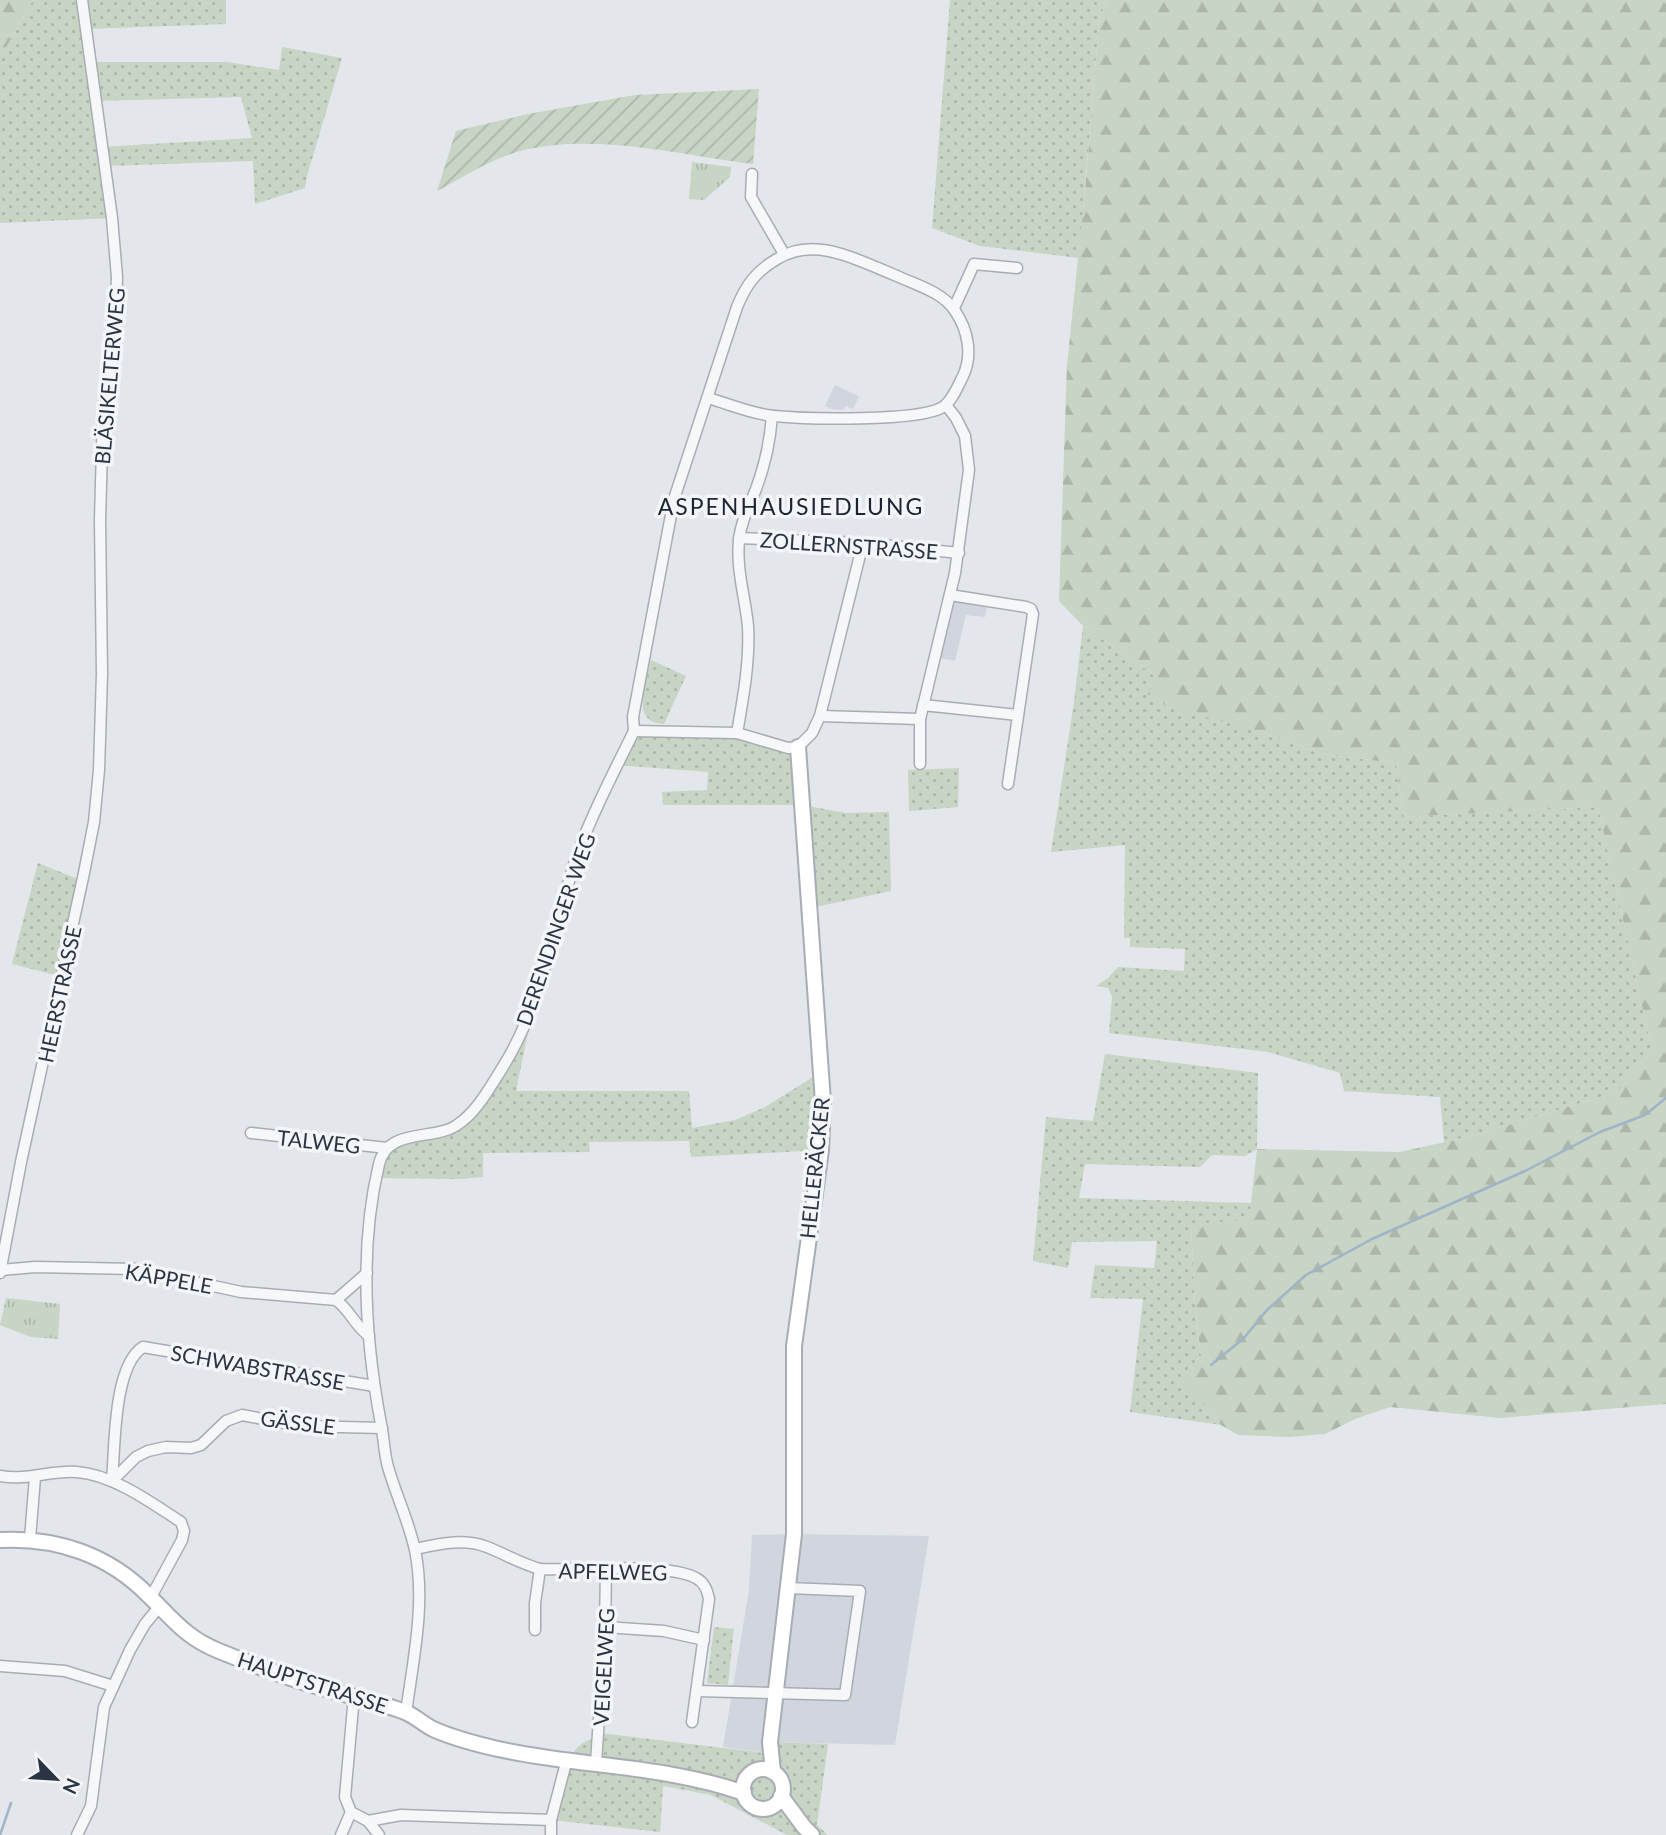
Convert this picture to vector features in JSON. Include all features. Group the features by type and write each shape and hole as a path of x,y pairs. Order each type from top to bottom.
{"street":[{"name":"BLÄSIKELTERWEG","path":"82,0 112,218 117,277 115,341 103,412 100,520 101,713"},
{"path":"752,174 751,197 784,254"},
{"path":"708,398 772,416 922,415 946,405 966,369 968,342 954,308 937,294 838,253 812,248 784,254 766,265 746,287 708,398 674,499 633,717 634,731 737,733 788,748 798,747 812,733 820,716 863,543"},
{"path":"954,308 974,264 1017,268"},
{"path":"920,764 920,719 959,553 969,454 961,426 946,405"},
{"path":"737,733 748,641 738,563 739,538 743,517 768,452 772,416"},
{"name":"ZOLLERNSTRASSE","path":"739,538 863,543 959,553"},
{"path":"950,594 1031,609 1033,614 1008,784"},
{"path":"923,705 1018,715"},
{"name":"HEERSTRASSE","path":"0,1271 94,822 101,713"},
{"path":"820,716 920,719"},
{"name":"DERENDINGER WEG","path":"387,1148 398,1140 456,1127 475,1109 503,1068 534,1003 579,851 595,810 634,731"},
{"name":"HELLERÄCKER","path":"774,1772 770,1742 794,1534 794,1346 821,1150 823,1102 798,747"},
{"name":"TALWEG","path":"251,1133 387,1148"},
{"path":"387,1148 379,1161 368,1241 369,1336 387,1464 415,1549 419,1604 407,1713"},
{"name":"KÄPPELE","path":"0,1271 35,1267 136,1269 241,1292 336,1300"},
{"path":"367,1273 336,1300 346,1307 360,1330 369,1336"},
{"name":"SCHWABSTRASSE","path":"112,1481 119,1391 135,1352 143,1347 374,1386"},
{"name":"GÄSSLE","path":"112,1481 136,1457 166,1447 191,1448 201,1445 226,1421 242,1415 300,1426 382,1429"},
{"path":"0,1476 24,1479 75,1472 112,1481 181,1522 184,1531 155,1602 104,1707 90,1806 77,1835"},
{"path":"30,1539 35,1477"},
{"name":"HAUPTSTRASSE","path":"0,1540 30,1539 78,1549 118,1569 180,1629 216,1650 319,1688 407,1713 436,1730 464,1741 501,1750 705,1780 749,1780"},
{"name":"APFELWEG","path":"415,1549 444,1543 474,1544 520,1564 540,1569 661,1570 698,1579 707,1588 709,1599 692,1722"},
{"path":"535,1630 535,1603 540,1569"},
{"name":"VEIGELWEG","path":"596,1763 606,1570"},
{"path":"697,1691 845,1695 860,1591 789,1588"},
{"path":"605,1627 664,1631 704,1640"},
{"path":"0,1666 65,1671 113,1686"},
{"path":"354,1696 345,1797 351,1812 368,1821 379,1835"},
{"name":"HELLERÄCKER","path":"749,1780 770,1742"},
{"path":"551,1835 551,1820 567,1759"},
{"path":"770,1807 782,1796 782,1782 774,1772 749,1780 753,1806 770,1807 808,1831"},
{"path":"782,1796 808,1831"},
{"path":"341,1835 351,1812"},
{"path":"368,1821 401,1815 551,1820"}],"shaded area":[{"path":"835,385 859,396 853,409 846,406 843,410 832,409 825,406"},
{"path":"950,595 988,600 985,617 966,615 955,661 935,657"},
{"path":"752,1535 929,1536 895,1745 770,1742 765,1753 723,1747 749,1590"}],"green space":[{"path":"0,0 33,0 0,58"},
{"path":"33,0 226,0 226,24 86,29 90,62 227,62 279,70 282,47 342,58 305,188 255,204 253,161 105,166 112,218 0,223 0,58","holes":["241,97 252,138 101,147 96,101"]},
{"path":"950,0 1106,0 1099,22 1079,258 980,246 932,228"},
{"path":"1106,0 1666,0 1666,1404 1500,1418 1390,1407 1355,1419 1325,1434 1290,1437 1238,1435 1221,1425 1180,1377 1201,1356 1195,1305 1191,1224 1249,1220 1257,1149 1400,1152 1472,1136 1617,1092 1652,1050 1598,807 1404,817 1396,763 1321,754 1259,731 1175,709 1147,696 1157,677 1083,626 1059,601 1067,365 1099,22"},
{"path":"759,89 753,164 638,147 552,145 501,158 437,191 456,131 528,114 635,95"},
{"path":"692,162 731,167 730,177 704,200 689,199"},
{"path":"1083,626 1157,677 1259,731 1321,754 1396,763 1404,817 1598,807 1652,1050 1617,1092 1444,1142 1440,1097 1344,1091 1340,1073 1268,1052 1109,1033 1112,997 1108,988 1096,986 1118,967 1184,971 1185,949 1130,947 1130,938 1124,938 1125,845 1051,852"},
{"path":"651,660 686,676 664,724 653,722 643,709 644,689"},
{"path":"634,731 737,733 798,747 803,805 845,813 889,812 891,891 810,908 802,805 663,805 662,792 707,790 708,772 617,765"},
{"path":"959,768 958,807 909,811 908,770"},
{"path":"38,863 83,881 63,977 12,964"},
{"path":"534,1003 516,1091 689,1091 692,1128 735,1120 765,1107 821,1072 821,1150 691,1157 689,1141 589,1142 590,1152 483,1153 483,1177 377,1178 387,1148 456,1127 475,1109"},
{"path":"1105,1054 1258,1073 1257,1149 1245,1156 1212,1155 1200,1167 1085,1164 1079,1198 1251,1203 1250,1220 1191,1225 1195,1305 1201,1356 1181,1377 1221,1425 1130,1412 1143,1299 1090,1298 1095,1265 1154,1268 1157,1241 1072,1242 1068,1268 1033,1261 1046,1117 1093,1121"},
{"path":"6,1298 60,1304 58,1339 31,1337 0,1325"},
{"path":"714,1627 734,1627 728,1685 707,1683"},
{"path":"600,1733 764,1753 770,1742 828,1744 817,1825 828,1835 787,1835 711,1795 663,1786 660,1832 551,1820 563,1773 571,1756 580,1745"}],"waterway":[{"path":"1211,1365 1244,1338 1267,1310 1306,1275 1372,1239 1525,1171 1600,1132 1645,1115 1666,1098"},
{"path":"0,1835 11,1803"}],"district":[{"name":"ASPENHAUSIEDLUNG","path":"791,506"}]}
